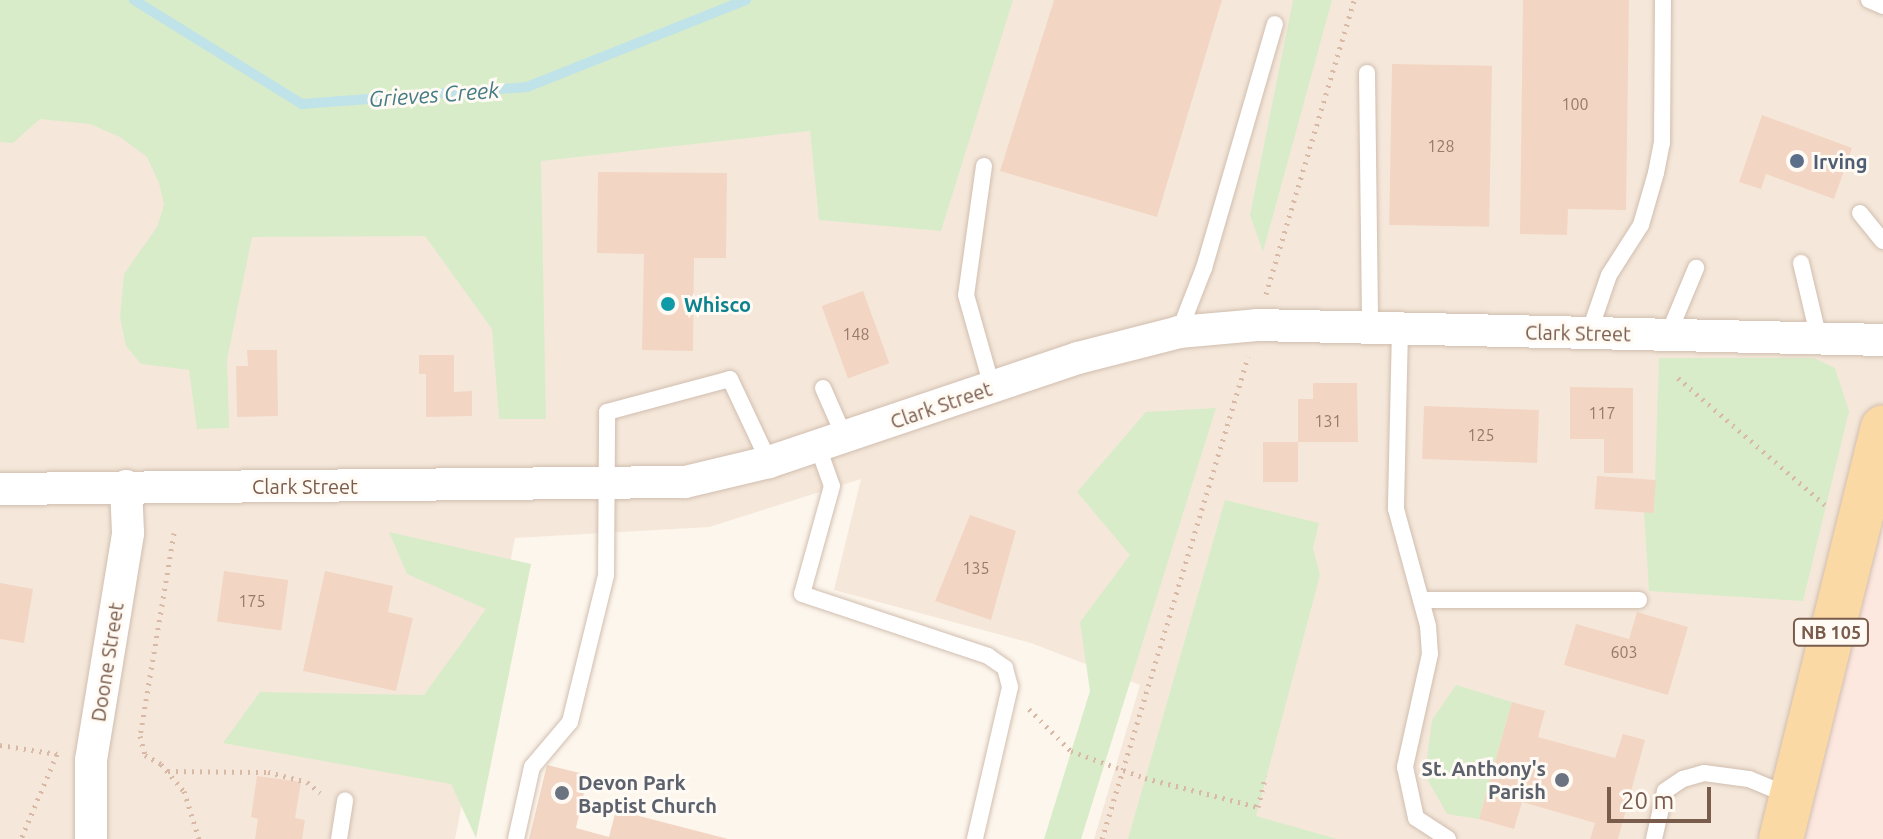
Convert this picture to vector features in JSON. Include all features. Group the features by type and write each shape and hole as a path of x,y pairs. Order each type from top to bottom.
{"main road":[{"name":"NB 105","path":"1781,839 1883,427"}],"street":[{"name":"Clark Street","path":"0,489 604,486 685,482 769,462 1078,358 1179,332 1257,325 1883,340"},
{"name":"Doone Street","path":"91,839 91,760 128,533 126,486"}],"lane":[{"path":"1589,333 1609,275 1641,225 1656,173 1662,143 1663,0"},
{"path":"1869,0 1883,6"},
{"path":"1179,332 1204,268 1275,24"},
{"path":"1367,73 1396,509 1421,600 1430,654 1407,740 1407,793 1416,818 1448,839"},
{"path":"984,166 966,295 992,387"},
{"path":"1860,213 1883,241"},
{"path":"1801,263 1819,339"},
{"path":"1668,335 1696,268"},
{"path":"516,839 532,767 570,722 606,575 604,486 607,412 730,379 769,462"},
{"path":"823,388 831,442 832,486 802,594 988,656 1005,668 1010,687 975,839"},
{"path":"1421,600 1639,600"},
{"path":"1654,839 1665,791 1683,779 1704,773 1749,779 1792,797"},
{"path":"339,839 345,800"}],"path":[{"path":"1102,839 1354,0"},
{"path":"1678,378 1826,506"},
{"path":"174,533 140,736 145,755 167,772 184,791 199,839"},
{"path":"1010,687 1071,751 1124,772 1258,807 1266,776"},
{"path":"0,745 57,754 21,839"},
{"path":"167,772 268,772 345,800"}],"shaded area":[{"path":"0,0 1883,0 1883,427 1781,839 1094,839 1140,685 1031,643 834,590 861,479 709,527 515,538 455,839 0,839"},
{"path":"1883,515 1883,839 1781,839"}],"green space":[{"path":"0,0 1013,0 941,231 819,220 810,131 541,161 546,419 499,419 492,329 425,236 252,237 227,360 229,428 197,429 189,370 141,364 126,346 120,318 124,274 157,227 164,205 159,183 147,157 120,137 90,124 40,119 13,143 0,142"},
{"path":"1293,0 1332,0 1263,252 1250,215"},
{"path":"1659,358 1814,358 1835,368 1849,411 1803,601 1649,591 1644,512 1654,512"},
{"path":"1216,408 1081,839 1044,839 1090,691 1080,622 1130,555 1077,492 1146,412"},
{"path":"1225,500 1319,523 1313,548 1320,575 1256,816 1337,839 1128,839"},
{"path":"389,532 531,564 476,838 451,784 223,743 260,692 424,695 486,609 407,574"},
{"path":"1456,685 1512,702 1479,819 1447,814 1425,775 1432,720"}],"building":[{"path":"1054,0 1222,0 1157,217 1000,171"},
{"path":"1523,0 1629,0 1626,210 1568,209 1567,235 1520,234"},
{"path":"1392,64 1492,66 1489,227 1389,225"},
{"name":"Irving","path":"1762,115 1852,148 1834,199 1766,174 1761,189 1739,182"},
{"name":"Whisco","path":"598,172 727,173 726,258 694,258 693,351 642,350 644,254 597,253"},
{"path":"863,291 889,363 848,378 822,306"},
{"path":"247,350 277,350 278,416 237,417 236,366 248,366"},
{"path":"419,355 454,355 454,392 472,391 472,416 426,417 426,374 419,374"},
{"path":"1313,383 1357,383 1358,442 1298,442 1298,399 1313,399"},
{"path":"1570,387 1633,388 1633,473 1604,473 1604,439 1570,439"},
{"path":"1424,406 1539,410 1537,463 1422,459"},
{"path":"1263,442 1298,442 1298,482 1263,482"},
{"path":"1597,476 1656,480 1654,513 1595,509"},
{"path":"970,515 1016,531 991,620 935,601"},
{"path":"224,571 288,580 281,631 217,622"},
{"path":"325,571 393,586 388,612 413,618 396,691 303,671"},
{"path":"0,583 33,589 24,643 0,639"},
{"path":"1637,612 1688,627 1668,695 1564,665 1576,624 1629,639"},
{"name":"St. Anthony's Parish","path":"1512,702 1545,711 1538,737 1615,758 1623,734 1645,740 1618,839 1590,839 1595,823 1522,802 1514,829 1479,819"},
{"name":"Devon Park Baptist Church","path":"547,765 588,775 576,828 609,837 616,810 728,839 529,839"},
{"path":"257,776 301,782 295,818 305,820 302,839 255,839 258,819 251,817"}],"waterway":[{"name":"Grieves Creek","path":"134,0 302,104 527,87 746,0"}],"place":[{"name":"Irving","path":"1797,161"},
{"name":"Whisco","path":"668,304"},
{"name":"St. Anthony's Parish","path":"1562,780"},
{"name":"Devon Park Baptist Church","path":"562,793"}]}
